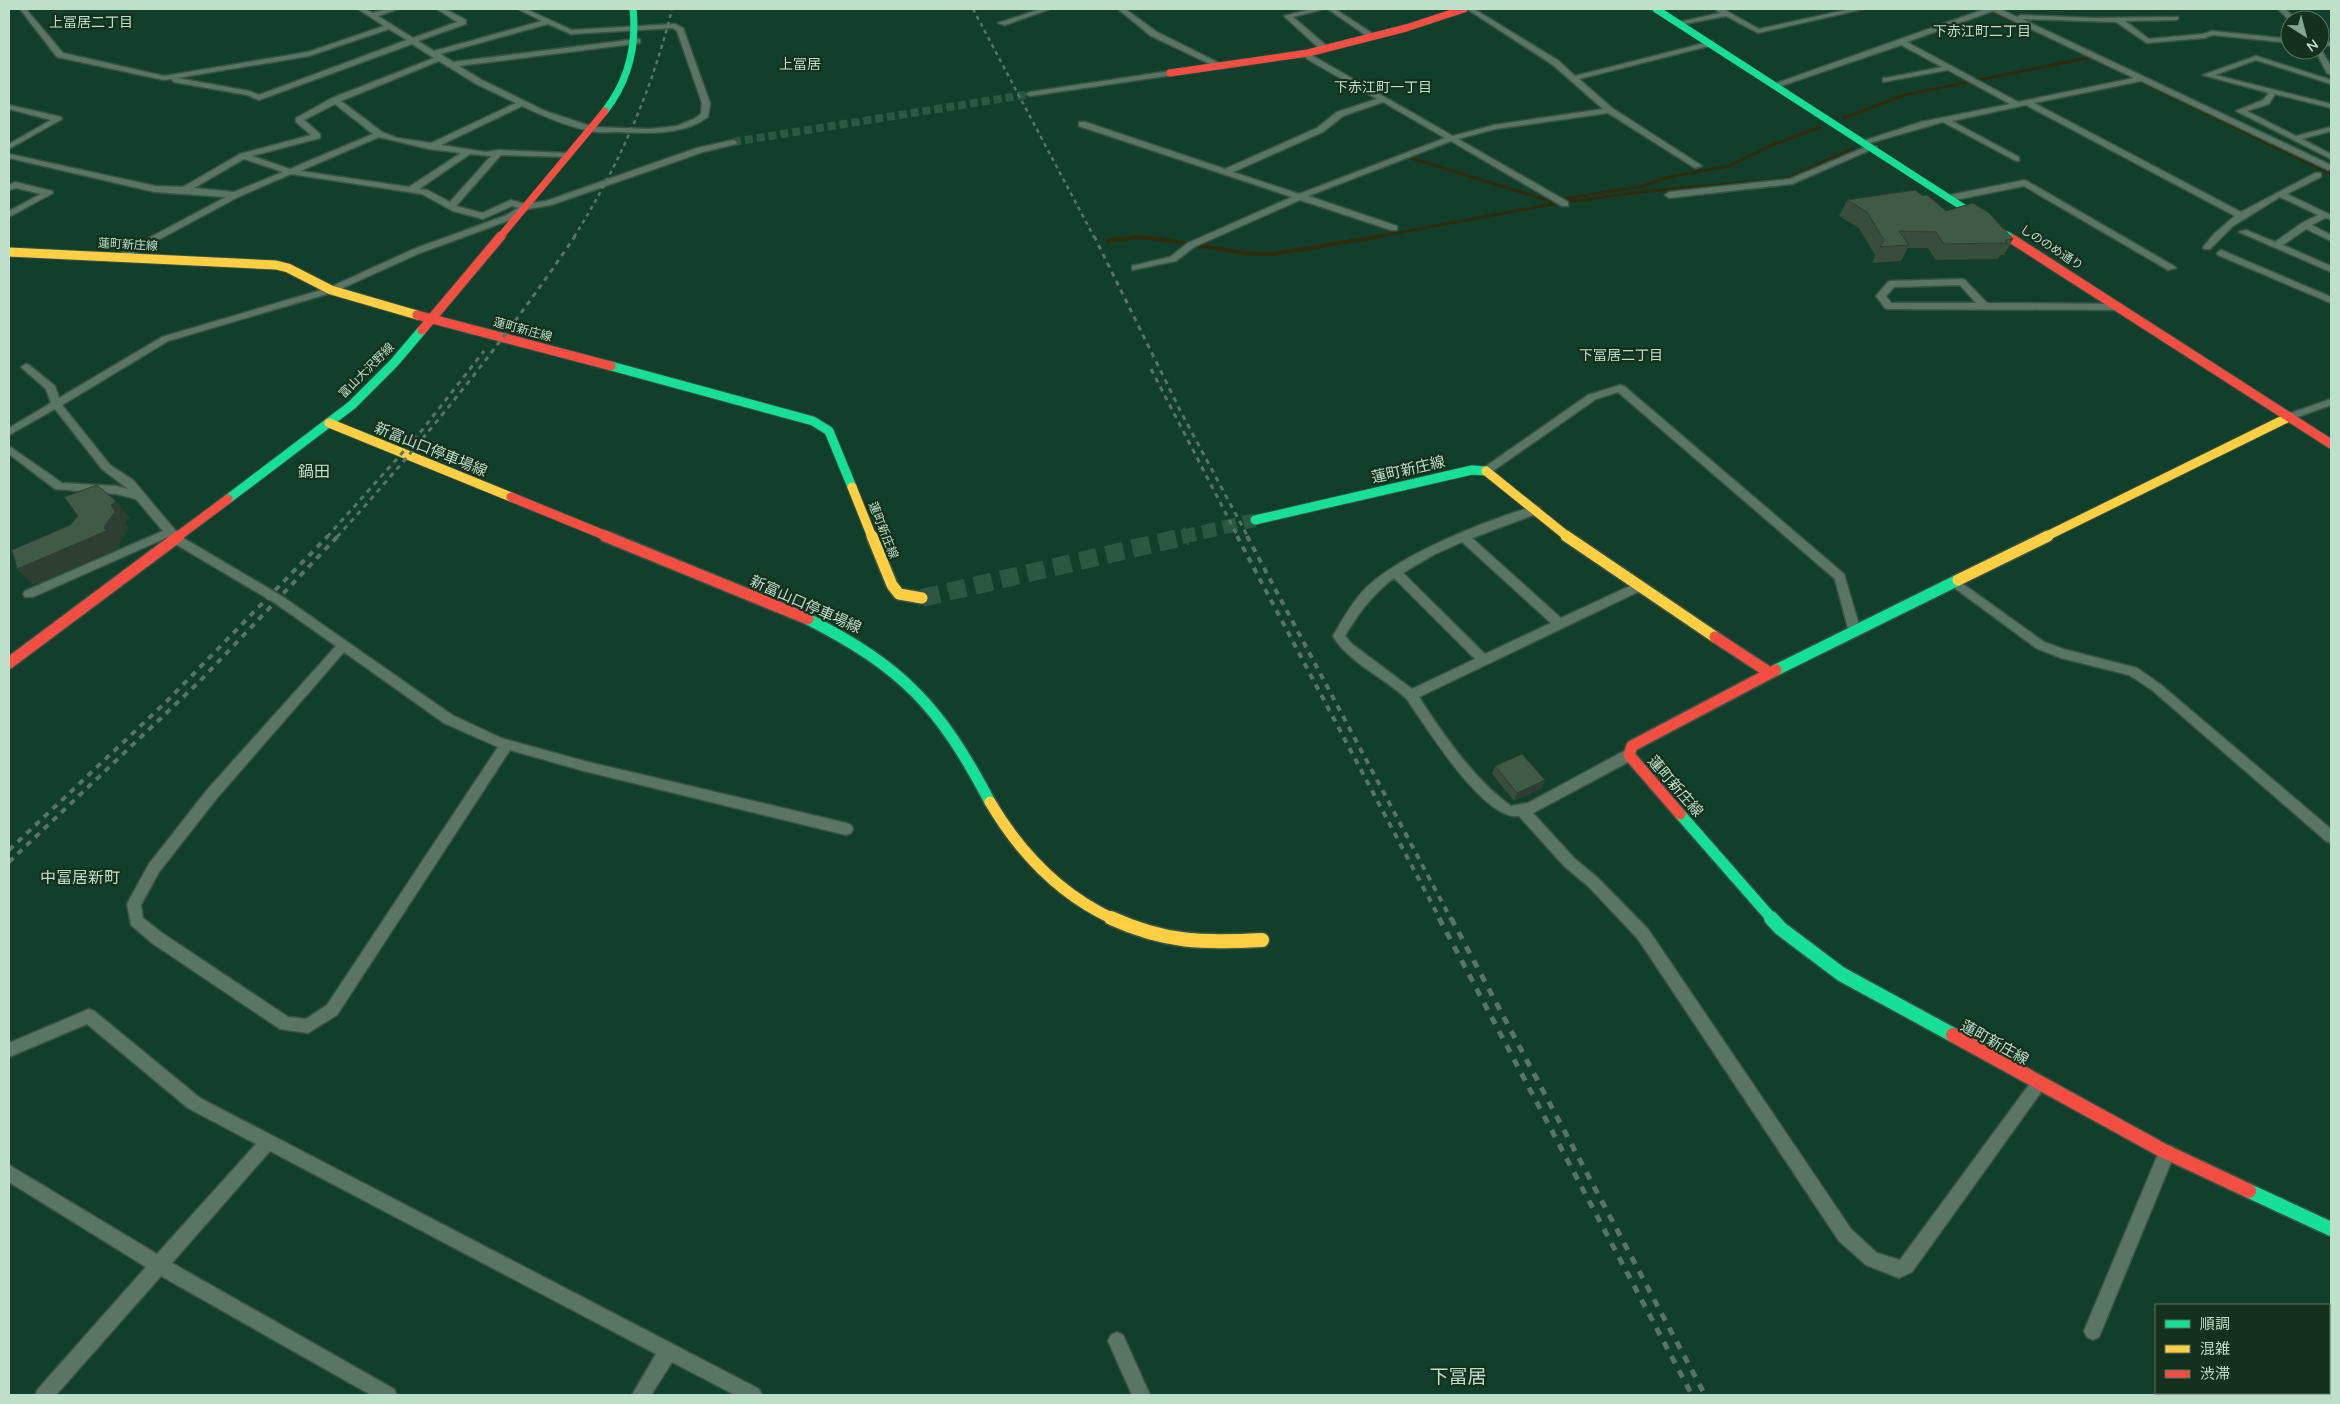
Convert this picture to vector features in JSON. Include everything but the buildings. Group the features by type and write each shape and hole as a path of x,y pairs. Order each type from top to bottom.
{"main road":[{"name":"富山大沢野線","path":"9,663 173,535 329,424 352,405 394,363 609,107 630,65 637,41 633,9"},
{"path":"1170,73 1308,53 1374,37 1464,9"},
{"name":"しののめ通り","path":"1656,9 2331,444"},
{"name":"蓮町新庄線","path":"9,252 276,265 288,268 332,290 813,421 829,431 892,585 899,594 922,598"},
{"name":"蓮町新庄線","path":"2289,417 1956,583 1770,673 1632,746 1629,755 1780,928 1841,974 2167,1153 2331,1229"},
{"name":"新富山口停車場線","path":"329,424 832,629 868,649 903,676 935,709 979,779 1005,829 1036,868 1066,892 1105,915 1145,930 1187,941 1262,940"},
{"name":"蓮町新庄線","path":"1255,520 1472,470 1486,471"},
{"path":"1486,471 1535,510 1638,586 1770,673"}],"street":[{"path":"23,9 60,55 164,78 249,94 259,98 463,22 440,9"},
{"path":"361,9 479,82 542,112 592,129 649,131 678,128 697,121 705,115 706,102 680,30 675,26 571,32 521,9"},
{"path":"372,16 395,9"},
{"path":"1002,23 1047,9"},
{"path":"1121,9 1154,34 1221,66"},
{"path":"1321,9 1288,16 1325,49"},
{"path":"1331,9 1374,37"},
{"path":"1470,9 1527,43 1574,78 1588,93 1610,110 1698,166"},
{"path":"1718,9 1758,31 1860,9"},
{"path":"1775,85 1901,42 1989,9"},
{"path":"1995,9 2139,79 2331,168"},
{"path":"1679,23 1726,14"},
{"path":"2014,17 2055,20 2176,18"},
{"path":"2117,20 2146,41 2204,36 2212,33 2280,40"},
{"path":"185,190 243,156 317,136 298,120 335,100 437,56 547,22"},
{"path":"164,78 309,54 388,27"},
{"path":"571,32 571,48"},
{"path":"450,65 637,41"},
{"path":"1901,42 2018,106"},
{"path":"1574,78 1710,43"},
{"path":"1308,53 1310,57 1382,100 1565,204"},
{"path":"2331,82 2256,58 2207,75 2331,106"},
{"path":"2324,60 2331,73"},
{"path":"1886,80 1949,68"},
{"path":"1030,94 1170,73"},
{"path":"1669,195 1792,181 1869,145 1945,120 2139,79"},
{"path":"2273,92 2266,102 2240,111 2331,157"},
{"path":"335,100 379,134 395,140 429,147 486,154 499,152 568,155"},
{"path":"1226,170 1320,130 1340,114 1382,100"},
{"path":"429,147 522,103"},
{"path":"2028,103 2242,216"},
{"path":"9,107 58,118 9,147"},
{"path":"1135,268 1173,259 1191,245 1301,196 1450,138 1494,126 1610,110"},
{"path":"1945,120 2016,159"},
{"path":"1082,124 1226,170 1394,228"},
{"path":"2295,139 2331,129"},
{"path":"118,258 235,195 379,134"},
{"path":"9,432 164,339 332,290 417,251 510,217 526,207 548,203 700,150 733,142"},
{"path":"411,190 467,152"},
{"path":"451,206 499,152"},
{"path":"9,156 155,190 185,190 235,195"},
{"path":"243,156 292,172 424,192 451,206 483,216 511,203 526,207"},
{"path":"2207,247 2218,232 2242,216 2318,175"},
{"path":"1950,198 2025,183 2171,268"},
{"path":"9,188 16,185 48,194 9,214"},
{"path":"2282,195 2328,217"},
{"path":"2276,246 2305,225 2328,217"},
{"path":"2305,225 2331,238"},
{"path":"2243,232 2331,270"},
{"path":"2221,253 2331,300"},
{"path":"1984,306 1962,282 1891,284 1881,296 1888,306 2120,307"},
{"path":"26,367 50,388 56,404 106,467 129,483 173,535 279,600 448,720 507,744 584,766 846,829"},
{"path":"1486,471 1592,397 1620,388 1840,577 1855,632"},
{"path":"2289,417 2331,402"},
{"path":"9,449 59,486 116,490 140,496"},
{"path":"1535,510 1464,537 1396,573 1372,589 1356,607 1339,636 1348,647 1411,695 1485,792 1505,809 1514,812 1531,808 1629,755"},
{"path":"29,594 173,535"},
{"path":"1464,537 1560,624"},
{"path":"1396,573 1484,661"},
{"path":"1956,583 2040,645 2062,653 2133,671 2156,687 2331,837"},
{"path":"1411,695 1638,586"},
{"path":"343,646 212,794 154,868 134,904 136,921 157,938 285,1024 308,1026 332,1010 507,744"},
{"path":"1522,810 1569,862 1593,882 1643,934 1845,1235 1872,1259 1899,1269 1906,1266 2039,1084"},
{"path":"9,1050 89,1016 194,1103 753,1395"},
{"path":"44,1395 269,1141"},
{"path":"2093,1331 2167,1153"},
{"path":"9,1173 159,1265 388,1395"},
{"path":"1117,1342 1141,1395"},
{"path":"641,1395 668,1352"}],"waterway":[{"path":"1986,9 2056,41"},
{"path":"1844,118 1904,95 2092,57"},
{"path":"2136,79 2331,174"},
{"path":"1411,158 1550,201 1643,186 1669,177 1729,166 1770,146 1820,127"},
{"path":"1375,237 1553,204 1640,192 1786,179 1853,148"},
{"path":"1108,241 1135,237 1152,238 1245,253 1273,254 1382,236"}],"tunnel":[{"path":"733,142 1030,94"},
{"path":"1182,537 1255,520"},
{"path":"922,598 1187,536"}],"railway":[{"path":"574,237 620,155 655,69 672,9"},
{"path":"973,9 1094,237"},
{"path":"337,537 462,391 520,314 575,236"},
{"path":"1094,236 1182,414 1248,537"},
{"path":"327,537 419,434 484,351"},
{"path":"1151,369 1238,537"},
{"path":"9,850 168,700 328,536"},
{"path":"9,862 199,682 338,536"},
{"path":"1237,536 1440,919"},
{"path":"1247,536 1451,919"},
{"path":"1439,918 1692,1395"},
{"path":"1451,918 1705,1395"}],"traffic: fast":[{"path":"605,111 620,88 630,63 634,35 633,9"},
{"path":"1656,9 2012,239"},
{"path":"228,499 352,405 394,363 422,330"},
{"path":"611,366 813,421 829,431 852,487"},
{"path":"1255,520 1472,470 1486,471"},
{"path":"1776,670 1958,580"},
{"path":"808,619 870,653 917,692 955,740 990,802"},
{"path":"1680,814 1780,928 1841,974 1953,1035"},
{"path":"2249,1191 2331,1229"}],"traffic: slow":[{"path":"9,252 276,265 288,268 331,290 417,315"},
{"path":"1958,580 2289,417"},
{"path":"329,423 511,497"},
{"path":"1486,471 1570,539 1715,637"},
{"path":"852,487 892,585 899,594 922,598"},
{"path":"990,802 1006,829 1026,855 1074,897 1102,914 1131,927 1162,937 1193,942 1219,943 1262,940"}],"traffic: jam":[{"path":"1170,73 1308,53 1406,28 1464,9"},
{"path":"422,330 605,111"},
{"path":"2012,239 2331,444"},
{"path":"417,315 611,366"},
{"path":"511,497 808,619"},
{"path":"9,663 228,499"},
{"path":"1715,637 1770,673"},
{"path":"1680,814 1629,755 1632,746 1776,670"},
{"path":"1953,1035 2162,1150 2249,1191"}],"district":[{"name":"上冨居二丁目","path":"91,22"},
{"name":"下赤江町二丁目","path":"1982,31"},
{"name":"上冨居","path":"800,64"},
{"name":"下赤江町一丁目","path":"1383,87"},
{"name":"下冨居二丁目","path":"1621,355"},
{"name":"鍋田","path":"314,471"},
{"name":"中冨居新町","path":"80,877"},
{"name":"下冨居","path":"1458,1376"}]}
